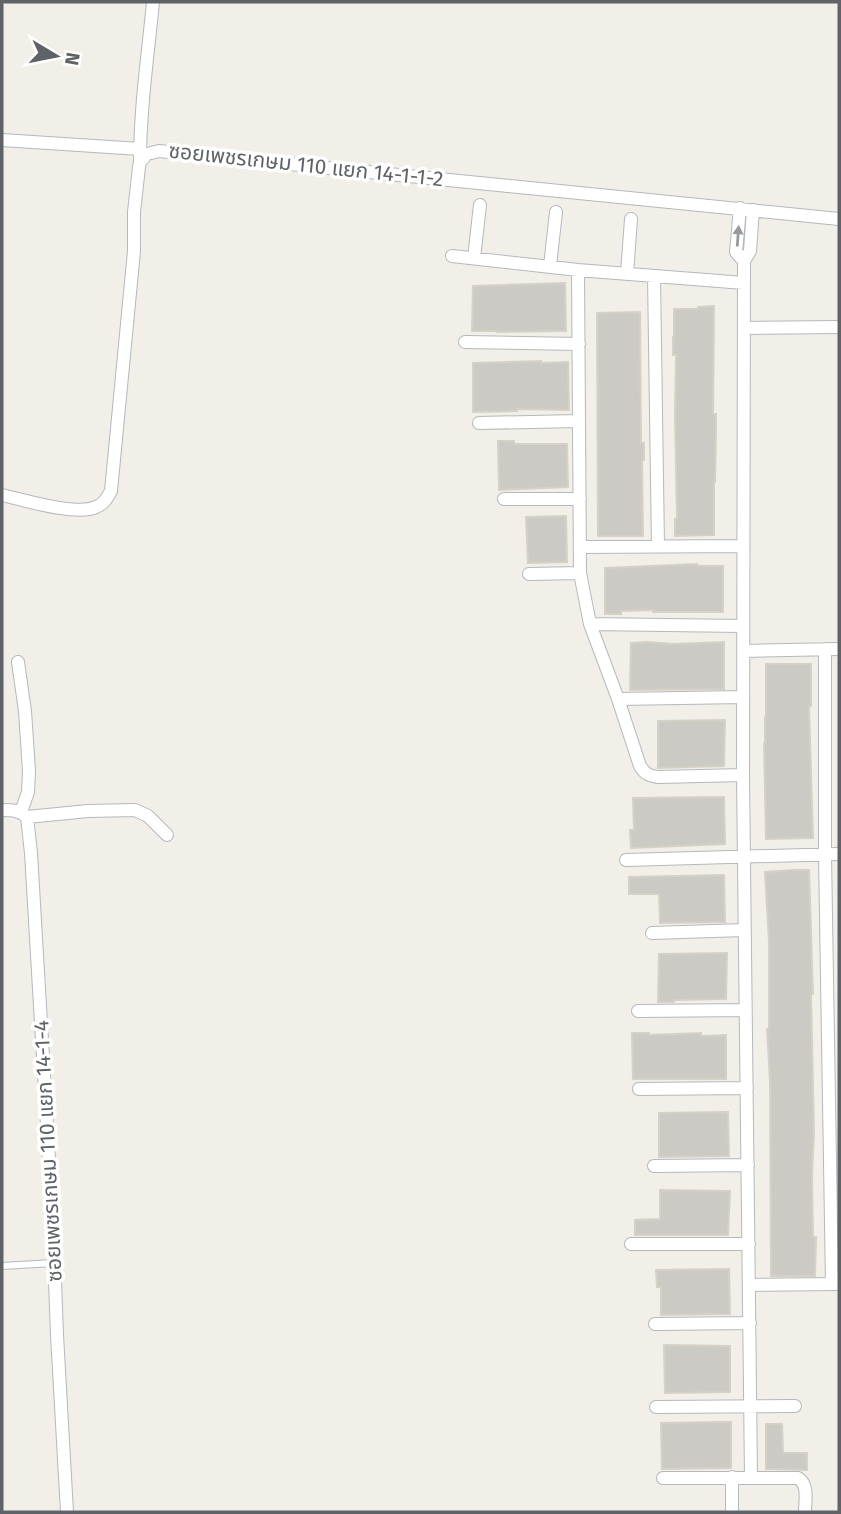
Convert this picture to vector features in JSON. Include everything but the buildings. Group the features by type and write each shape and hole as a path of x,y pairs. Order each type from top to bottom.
{"street":[{"path":"2,140 140,155 153,2"},
{"name":"ซอยเพชรเกษม 110 แยก 14-1-1-2","path":"2,495 80,510 94,508 103,503 111,491 134,251 134,212 140,155 159,151 839,219"},
{"path":"474,258 480,205"},
{"path":"740,208 737,252 744,261"},
{"path":"751,1477 744,930 743,546 744,261 750,251 753,210"},
{"path":"550,266 556,212"},
{"path":"627,274 631,219"},
{"path":"452,256 578,270 744,283"},
{"path":"578,270 580,573 590,624 640,766 645,773 659,777 743,775"},
{"path":"654,276 658,546"},
{"path":"744,328 839,327"},
{"path":"466,342 579,344"},
{"path":"479,423 578,421"},
{"path":"504,499 580,499"},
{"path":"580,547 743,546"},
{"path":"529,573 580,573"},
{"path":"590,624 743,626"},
{"path":"749,1285 836,1284 824,855 825,649"},
{"path":"744,652 839,649"},
{"name":"ซอยเพชรเกษม 110 แยก 14-1-4","path":"18,662 29,771 24,815 37,938 67,1512"},
{"path":"618,699 743,697"},
{"path":"2,810 13,810 24,815 135,810 148,816 167,835"},
{"path":"626,860 839,855"},
{"path":"652,933 744,930"},
{"path":"638,1011 746,1010"},
{"path":"639,1089 747,1088"},
{"path":"654,1166 748,1165"},
{"path":"631,1244 749,1244"},
{"path":"655,1324 750,1323"},
{"path":"656,1407 795,1406"},
{"path":"732,1477 732,1512"},
{"path":"663,1478 798,1478 803,1481 805,1488 805,1512"}],"lane":[{"path":"2,1266 54,1263"}]}
